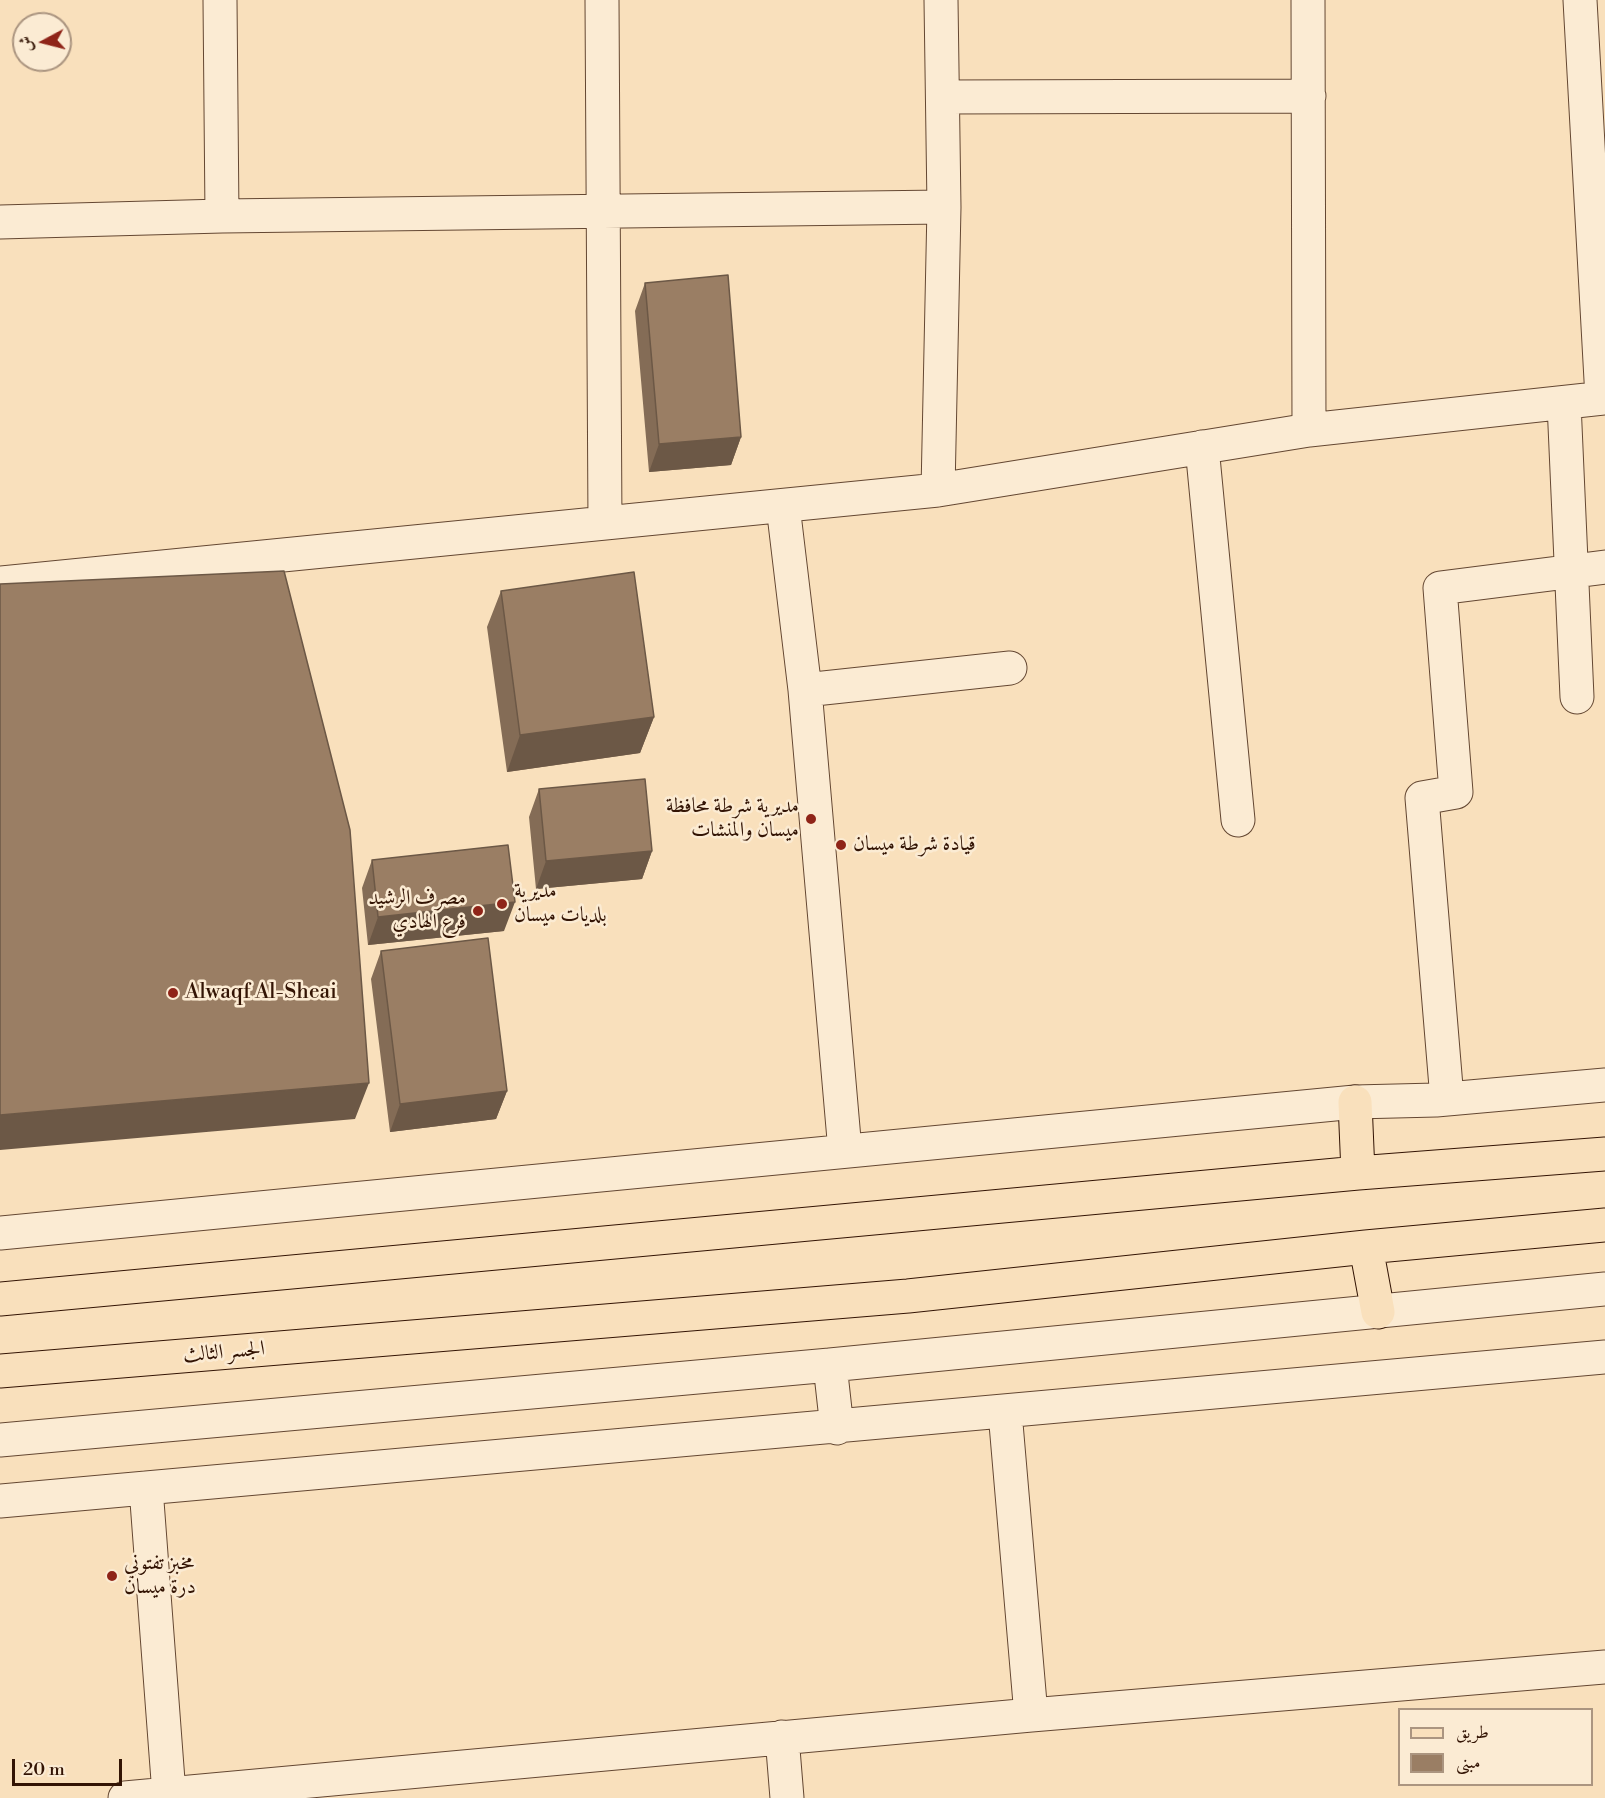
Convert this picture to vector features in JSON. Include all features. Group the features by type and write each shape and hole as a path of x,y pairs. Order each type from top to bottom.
{"main road":[{"path":"1355,1102 1358,1173"},
{"path":"0,1299 1358,1173 1605,1154"},
{"name":"الجسر الثالث","path":"0,1371 908,1296 1366,1246 1605,1225"},
{"path":"1366,1246 1378,1312"}],"street":[{"path":"220,0 222,216"},
{"path":"602,0 606,523"},
{"path":"938,490 944,207 941,0"},
{"path":"1308,0 1309,430"},
{"path":"0,583 938,490 1309,430 1603,398 1580,0"},
{"path":"943,97 1309,96"},
{"path":"0,222 222,216 944,207"},
{"path":"1564,403 1589,569 1577,697"},
{"path":"1202,447 1239,820"},
{"path":"783,506 805,690 845,1151"},
{"path":"1447,1099 1422,798 1456,792 1440,588 1589,569"},
{"path":"805,690 1010,668"},
{"path":"0,1233 1355,1102 1447,1099 1605,1085"},
{"path":"0,1440 830,1365 1605,1289"},
{"path":"0,1501 1605,1358"},
{"path":"830,1365 837,1428"},
{"path":"1005,1412 1032,1715"},
{"path":"146,1488 169,1794"},
{"path":"125,1798 782,1737 1605,1667"},
{"path":"782,1737 787,1798"}],"building":[{"path":"728,275 741,437 659,444 645,283"},
{"name":"Alwaqf Al-Sheai","path":"284,571 350,830 369,1083 0,1115 0,584"},
{"path":"634,572 654,717 520,735 501,591"},
{"path":"645,779 652,851 546,861 539,789"},
{"path":"508,845 515,902 378,917 372,860"},
{"path":"488,938 507,1091 400,1104 381,951"}],"place":[{"name":"مديرية شرطة محافظة ميسان والمنشات","path":"811,819"},
{"name":"قيادة شرطة ميسان","path":"841,845"},
{"name":"مديرية بلديات ميسان","path":"502,904"},
{"name":"مصرف الرشيد فرع الهادي","path":"478,911"},
{"name":"Alwaqf Al-Sheai","path":"173,993"},
{"name":"مخبز تفتوني درة ميسان","path":"112,1576"}]}
